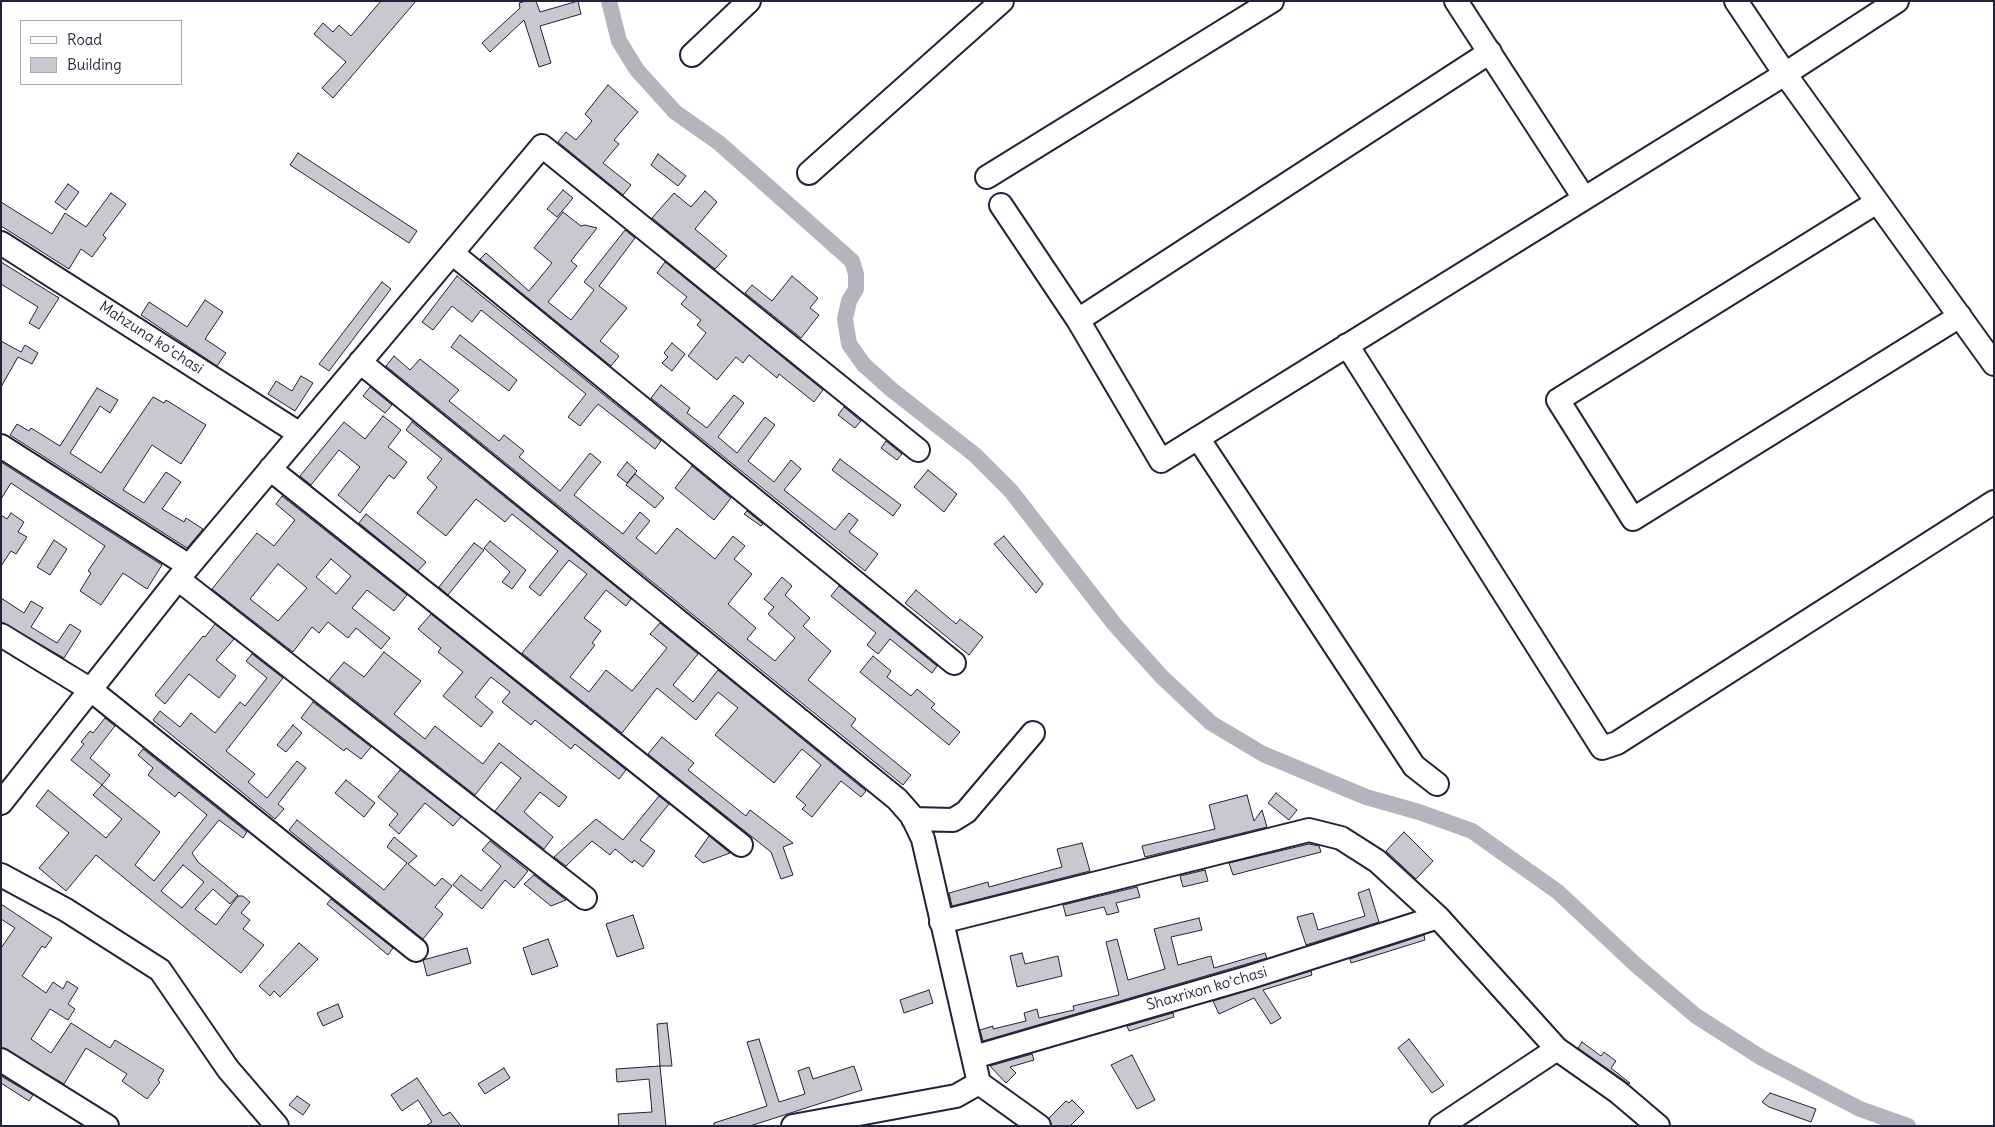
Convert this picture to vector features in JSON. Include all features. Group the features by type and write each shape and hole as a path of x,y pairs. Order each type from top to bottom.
{"street":[{"path":"692,55 749,1"},
{"path":"809,173 1002,1"},
{"path":"987,177 1272,1"},
{"path":"1456,1 1584,198"},
{"path":"1736,1 1785,74 1994,364"},
{"path":"1001,205 1078,320 1161,461 1785,74 1897,1"},
{"path":"1078,320 1490,52"},
{"path":"1,803 183,573 542,146 918,450"},
{"path":"1877,202 1558,400 1632,519 1960,316"},
{"name":"Mahzuna koʻchasi","path":"1,243 300,434"},
{"path":"452,252 954,663"},
{"path":"1347,345 1602,748 1617,743 1994,502"},
{"path":"360,362 897,800 913,819 923,839 979,1083 1039,1126"},
{"path":"1198,438 1414,766 1437,784"},
{"path":"1,446 183,573 585,898"},
{"path":"270,469 741,845"},
{"path":"1,635 91,690 416,950"},
{"path":"913,819 954,820 966,812 1033,733"},
{"path":"941,922 1309,830 1341,838 1377,861 1438,917 1557,1049 1618,1092 1658,1126"},
{"path":"1,876 66,910 160,970 228,1069 277,1126"},
{"name":"Shaxrixon koʻchasi","path":"974,1057 1250,977 1438,917"},
{"path":"1440,1126 1557,1049"},
{"path":"1,1060 107,1126"},
{"path":"793,1126 956,1096 979,1083"}],"building":[{"path":"381,1 416,1 333,98 322,88 346,62 314,34 323,23 333,32 339,25 351,36"},
{"path":"536,1 540,12 578,1 581,14 540,26 551,63 539,67 524,20 490,52 482,43 520,8 519,3"},
{"path":"608,85 638,112 614,140 619,144 603,163 631,185 623,195 558,142 566,132 576,140 592,121 585,114"},
{"path":"298,153 417,231 409,243 290,165"},
{"path":"658,154 686,176 678,186 651,165"},
{"path":"68,184 79,192 66,210 55,202"},
{"path":"563,190 573,198 557,217 547,209"},
{"path":"705,191 717,202 695,229 727,256 715,269 652,218 674,193 691,207"},
{"path":"111,193 126,204 103,235 106,238 92,257 81,249 69,269 1,226 1,202 52,234 65,213 86,227"},
{"path":"563,212 581,226 597,228 571,261 577,266 548,302 571,320 594,290 584,282 625,230 635,238 599,286 627,308 600,341 619,356 611,366 480,259 486,253 529,291 552,263 534,248"},
{"path":"1,262 59,298 39,329 29,323 38,307 1,284"},
{"path":"665,262 823,390 814,402 779,374 777,378 749,355 743,363 736,357 717,380 688,356 706,333 697,325 701,320 681,304 687,297 657,273"},
{"path":"457,276 661,441 655,449 598,404 580,426 568,417 586,394 481,310 472,322 452,306 433,330 422,322"},
{"path":"792,276 818,298 810,308 819,315 801,338 745,293 752,285 772,301"},
{"path":"382,282 391,289 329,371 319,364"},
{"path":"205,300 223,312 205,339 226,353 217,366 141,315 149,302 187,327"},
{"path":"460,335 517,380 509,391 451,347"},
{"path":"1,341 21,352 25,345 38,353 32,364 18,357 1,387"},
{"path":"672,343 685,354 672,371 662,363 668,357 664,353"},
{"path":"394,356 410,370 420,359 459,390 449,401 499,441 504,435 524,451 519,457 560,491 590,453 601,462 574,495 623,534 640,512 650,521 636,538 656,554 677,528 715,559 733,536 745,546 734,559 752,574 728,604 756,628 747,639 775,661 795,638 768,614 774,607 764,599 782,577 792,586 785,595 810,618 803,626 831,651 808,680 856,719 851,726 911,775 903,785 386,366"},
{"path":"301,376 313,383 295,411 268,394 276,381 292,391"},
{"path":"661,385 690,408 687,413 707,428 734,395 744,403 718,437 737,453 765,417 775,425 748,461 774,482 791,460 801,469 784,490 835,530 849,513 858,520 849,532 878,554 865,571 651,398"},
{"path":"370,387 392,405 385,413 363,396"},
{"path":"97,388 118,400 110,413 100,406 70,453 101,473 153,397 164,403 166,400 206,425 181,464 152,445 123,490 144,503 166,472 181,482 162,509 184,522 186,518 203,529 187,548 10,435 17,424 29,431 31,428 60,446"},
{"path":"844,407 861,421 855,428 838,415"},
{"path":"383,416 401,430 388,447 407,462 394,479 389,475 360,513 338,495 360,467 339,450 311,485 300,476 344,422 365,439"},
{"path":"412,422 631,599 626,606 606,590 584,618 601,631 592,643 595,645 570,677 589,692 606,670 632,691 667,648 650,634 660,623 698,654 673,685 693,702 718,670 866,791 861,797 841,781 812,817 802,809 806,805 796,797 821,765 802,749 774,783 715,735 738,708 718,692 696,720 657,688 622,733 522,653 587,574 569,560 540,596 529,587 558,551 512,514 505,522 476,499 446,536 417,513 437,487 427,478 442,459 406,430"},
{"path":"886,441 902,454 897,460 881,448"},
{"path":"840,459 901,505 893,516 832,470"},
{"path":"1,462 162,565 147,589 123,573 101,605 80,591 91,573 88,571 105,546 11,483 1,499"},
{"path":"627,462 637,471 627,483 617,475"},
{"path":"692,466 731,498 714,520 675,488"},
{"path":"928,470 957,494 944,512 914,487"},
{"path":"635,474 664,498 655,508 626,485"},
{"path":"282,496 407,595 394,611 367,590 352,608 390,638 381,649 356,628 348,638 328,622 319,633 312,627 293,652 212,589 257,533 274,546 295,520 276,504","holes":["331,559 351,576 336,594 316,577","278,564 307,588 278,621 250,599"]},
{"path":"747,511 763,524 761,526 744,514"},
{"path":"11,513 24,522 18,532 27,537 16,554 11,551 1,566 1,515 7,519"},
{"path":"366,514 426,562 418,571 359,523"},
{"path":"1004,536 1043,584 1036,593 994,544"},
{"path":"54,540 67,549 50,575 37,567"},
{"path":"490,541 526,570 512,589 502,582 510,572 484,548"},
{"path":"474,543 484,550 448,595 439,587"},
{"path":"839,586 937,666 932,673 890,639 878,654 867,645 876,633 831,596"},
{"path":"916,590 956,624 960,619 983,637 969,655 905,603"},
{"path":"1,598 24,613 31,601 43,608 31,627 57,643 70,624 81,631 64,658 1,622"},
{"path":"431,614 626,770 619,779 575,744 571,749 535,720 531,725 502,702 510,692 491,677 475,697 493,712 481,727 443,696 463,672 438,652 441,648 418,629"},
{"path":"215,624 234,639 216,660 236,676 219,698 189,674 165,704 155,695"},
{"path":"384,652 421,681 394,714 425,739 435,726 483,764 499,743 567,797 559,807 540,792 524,812 553,837 544,849 495,811 521,778 501,762 475,795 329,680 344,662 364,677"},
{"path":"252,654 283,678 226,751 255,774 248,782 267,798 297,761 306,768 278,804 284,809 275,819 153,720 160,711 180,727 191,713 215,733 240,702 245,706 267,678 246,661"},
{"path":"873,656 891,671 887,677 911,696 917,689 935,704 931,708 960,732 949,745 860,672"},
{"path":"313,702 371,747 361,759 346,748 344,751 301,718"},
{"path":"105,718 115,726 90,758 110,775 102,785 71,760 84,744 81,742 90,731 93,733"},
{"path":"293,725 302,733 286,752 277,745"},
{"path":"662,737 694,763 688,770 746,816 750,810 793,843 783,847 793,875 781,879 771,852 648,754"},
{"path":"143,749 247,832 243,838 219,820 192,853 198,862 238,895 230,904 213,889 195,909 216,925 238,896 243,896 250,902 241,913 250,920 243,929 264,945 241,973 96,855 66,891 39,868 69,833 36,806 48,790 106,838 122,819 93,795 102,785 160,832 135,865 154,881 207,815 179,792 175,797 148,775 153,768 138,755","holes":["183,865 204,882 182,908 161,891"]},
{"path":"400,770 461,817 453,826 425,803 399,834 389,825 398,814 378,797"},
{"path":"346,780 375,803 364,817 335,793"},
{"path":"1276,793 1297,810 1289,820 1268,803"},
{"path":"1247,795 1254,821 1262,810 1267,827 1145,857 1142,846 1215,829 1209,805"},
{"path":"659,796 669,804 640,840 655,851 643,867 634,860 632,863 615,849 610,855 592,841 566,866 554,857 596,819 623,840"},
{"path":"297,820 384,890 407,863 387,847 394,837 417,856 408,864 435,886 442,878 452,886 435,907 443,914 423,939 289,830"},
{"path":"1404,832 1433,861 1416,879 1386,851"},
{"path":"709,836 730,853 703,863 695,856"},
{"path":"490,841 528,871 514,888 505,880 482,909 453,885 461,875 481,891 501,866 482,850"},
{"path":"1082,843 1090,871 952,906 949,893 988,882 989,887 1062,867 1057,849"},
{"path":"1309,844 1319,846 1321,852 1233,875 1229,863"},
{"path":"1205,870 1208,881 1183,887 1180,876"},
{"path":"534,875 566,900 551,906 524,884"},
{"path":"1137,887 1140,897 1116,903 1119,912 1107,915 1104,907 1066,916 1063,905"},
{"path":"1369,889 1379,922 1306,945 1297,917 1313,913 1318,930 1365,916 1358,893"},
{"path":"331,899 393,948 388,955 327,904"},
{"path":"1,904 52,938 45,948 42,946 22,976 46,993 53,982 63,989 67,981 78,988 68,1004 75,1009 68,1020 50,1009 31,1039 51,1053 71,1023 110,1048 115,1040 164,1070 158,1080 160,1082 147,1099 122,1081 127,1074 86,1048 64,1084 1,1047 1,948 15,928 1,919"},
{"path":"633,915 644,948 617,957 606,924"},
{"path":"1199,918 1202,930 1171,937 1178,965 1211,956 1214,968 1265,953 1267,958 983,1041 980,1030 993,1026 993,1029 1026,1021 1024,1013 1037,1009 1039,1018 1074,1010 1073,1006 1119,995 1106,942 1117,939 1128,980 1165,969 1154,929"},
{"path":"1424,935 1425,940 1351,963 1350,959"},
{"path":"548,939 558,966 532,975 523,948"},
{"path":"299,943 318,959 280,997 274,991 270,996 259,986"},
{"path":"467,948 471,963 427,976 423,960"},
{"path":"1022,953 1025,964 1058,956 1062,976 1017,987 1010,956"},
{"path":"1311,971 1312,975 1263,990 1281,1018 1271,1024 1254,998 1219,1014 1213,1001"},
{"path":"929,990 933,1003 904,1013 900,1000"},
{"path":"338,1004 343,1017 323,1026 317,1013"},
{"path":"1173,1013 1174,1017 1129,1031 1127,1026"},
{"path":"667,1023 672,1066 660,1066 657,1024"},
{"path":"759,1039 779,1102 805,1094 798,1071 809,1067 813,1079 854,1066 862,1090 750,1126 714,1126 714,1123 767,1106 747,1042"},
{"path":"1409,1039 1444,1085 1432,1093 1398,1048"},
{"path":"1582,1042 1601,1056 1604,1052 1616,1061 1611,1068 1630,1083 1578,1048"},
{"path":"1032,1054 1034,1060 1010,1067 1016,1073 1006,1083 990,1066"},
{"path":"1132,1055 1155,1100 1137,1109 1111,1065"},
{"path":"660,1066 666,1126 619,1126 618,1114 652,1112 649,1079 617,1082 616,1069"},
{"path":"504,1068 510,1078 485,1094 478,1084"},
{"path":"1,1076 33,1095 29,1101 1,1083"},
{"path":"417,1078 443,1116 450,1112 461,1126 426,1126 432,1122 418,1100 402,1111 391,1095"},
{"path":"1770,1093 1816,1109 1811,1122 1769,1107 1762,1102"},
{"path":"297,1096 310,1105 303,1115 289,1105"},
{"path":"1072,1100 1084,1112 1070,1126 1052,1126 1049,1118 1066,1101 1069,1103"}],"waterway":[{"path":"609,1 619,41 637,70 675,112 719,143 852,261 856,274 856,289 849,301 845,319 849,344 864,365 892,390 975,455 1011,491 1115,625 1162,677 1211,723 1263,754 1366,797 1419,812 1472,831 1558,892 1636,965 1696,1016 1762,1058 1860,1109 1908,1126"}]}
